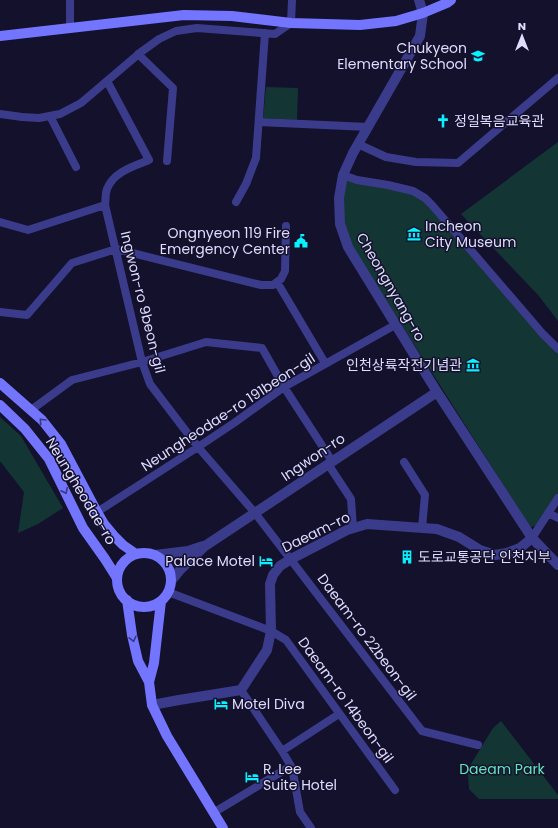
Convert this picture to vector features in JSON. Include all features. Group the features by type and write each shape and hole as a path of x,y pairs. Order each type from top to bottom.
{"main road":[{"path":"0,36 184,15 232,16 291,23 360,25 396,21 423,13 451,0"},
{"name":"Neungheodae-ro","path":"0,383 42,420 61,444 104,524 123,545 136,554"},
{"name":"Neungheodae-ro","path":"0,405 25,429 49,459 83,528 117,578"},
{"path":"146,553 155,555 167,566 170,573 171,581 168,592 161,601 153,605 144,607 135,605 121,594 118,587 117,578 119,570 123,563 136,554 146,553"},
{"path":"127,600 132,635 138,661 149,682 152,705 167,736 223,828"},
{"path":"149,682 154,663 161,601"}],"street":[{"path":"70,0 70,29"},
{"path":"0,114 39,118 60,114 81,103 138,54 158,39 176,31 197,28 275,34 291,23 292,0"},
{"name":"Cheongnyang-ro","path":"419,0 423,13 420,36 353,153 343,175 339,198 340,224 348,247 436,392 532,538 558,564"},
{"path":"236,202 246,184 256,158 265,33"},
{"path":"138,54 173,88 167,161"},
{"path":"358,144 386,157 416,162 458,163 558,78"},
{"name":"Ingwon-ro 9beon-gil","path":"107,81 149,160 120,173 110,182 106,195 106,204 142,362 150,384 198,447 255,513"},
{"path":"50,116 76,168"},
{"path":"259,122 368,127"},
{"path":"343,175 357,180 413,191 425,198 542,333 558,349"},
{"path":"0,222 28,230 106,204"},
{"path":"0,312 27,315 72,263 116,249 262,285 273,285 281,279 286,271 286,226"},
{"path":"277,282 325,363"},
{"name":"Neungheodae-ro 191beon-gil","path":"97,512 234,423 284,387 395,325"},
{"path":"31,410 72,380 142,362 206,342 262,348 351,499 353,528"},
{"name":"Ingwon-ro","path":"205,546 436,392"},
{"path":"404,462 424,495 422,528"},
{"path":"532,538 558,498"},
{"name":"Daeam-ro 22beon-gil","path":"255,513 422,730 478,745"},
{"path":"548,513 558,518"},
{"name":"Daeam-ro","path":"242,690 266,650 271,631 270,584 272,575 280,566 291,559 347,530 367,524 437,530 459,537 480,550 495,555 507,553 520,548 532,538"},
{"path":"155,555 188,551 205,546"},
{"path":"171,581 180,570 205,546"},
{"name":"Daeam-ro 14beon-gil","path":"168,592 271,631 286,640 395,790"},
{"path":"152,705 242,690 291,766 300,812 311,828"},
{"path":"282,751 339,714"},
{"path":"213,812 291,766"}],"green space":[{"path":"266,87 298,88 297,120 263,118"},
{"path":"558,142 558,321 539,296 461,214"},
{"path":"346,179 412,193 422,199 558,351 558,493 536,526 530,527 351,245 344,223 342,200"},
{"path":"0,417 21,436 63,508 38,524 18,533 24,492 0,461"},
{"name":"Daeam Park","path":"501,721 558,795 558,799 479,799 469,789 468,775 471,764 493,728"}],"place":[{"name":"Chukyeon Elementary School","path":"478,56"},
{"name":"정일복음교육관","path":"443,121"},
{"name":"Incheon City Museum","path":"414,234"},
{"name":"Ongnyeon 119 Fire Emergency Center","path":"301,241"},
{"name":"인천상륙작전기념관","path":"473,365"},
{"name":"도로교통공단 인천지부","path":"407,557"},
{"name":"Palace Motel","path":"266,561"},
{"name":"Motel Diva","path":"221,704"},
{"name":"R. Lee Suite Hotel","path":"252,777"}]}
